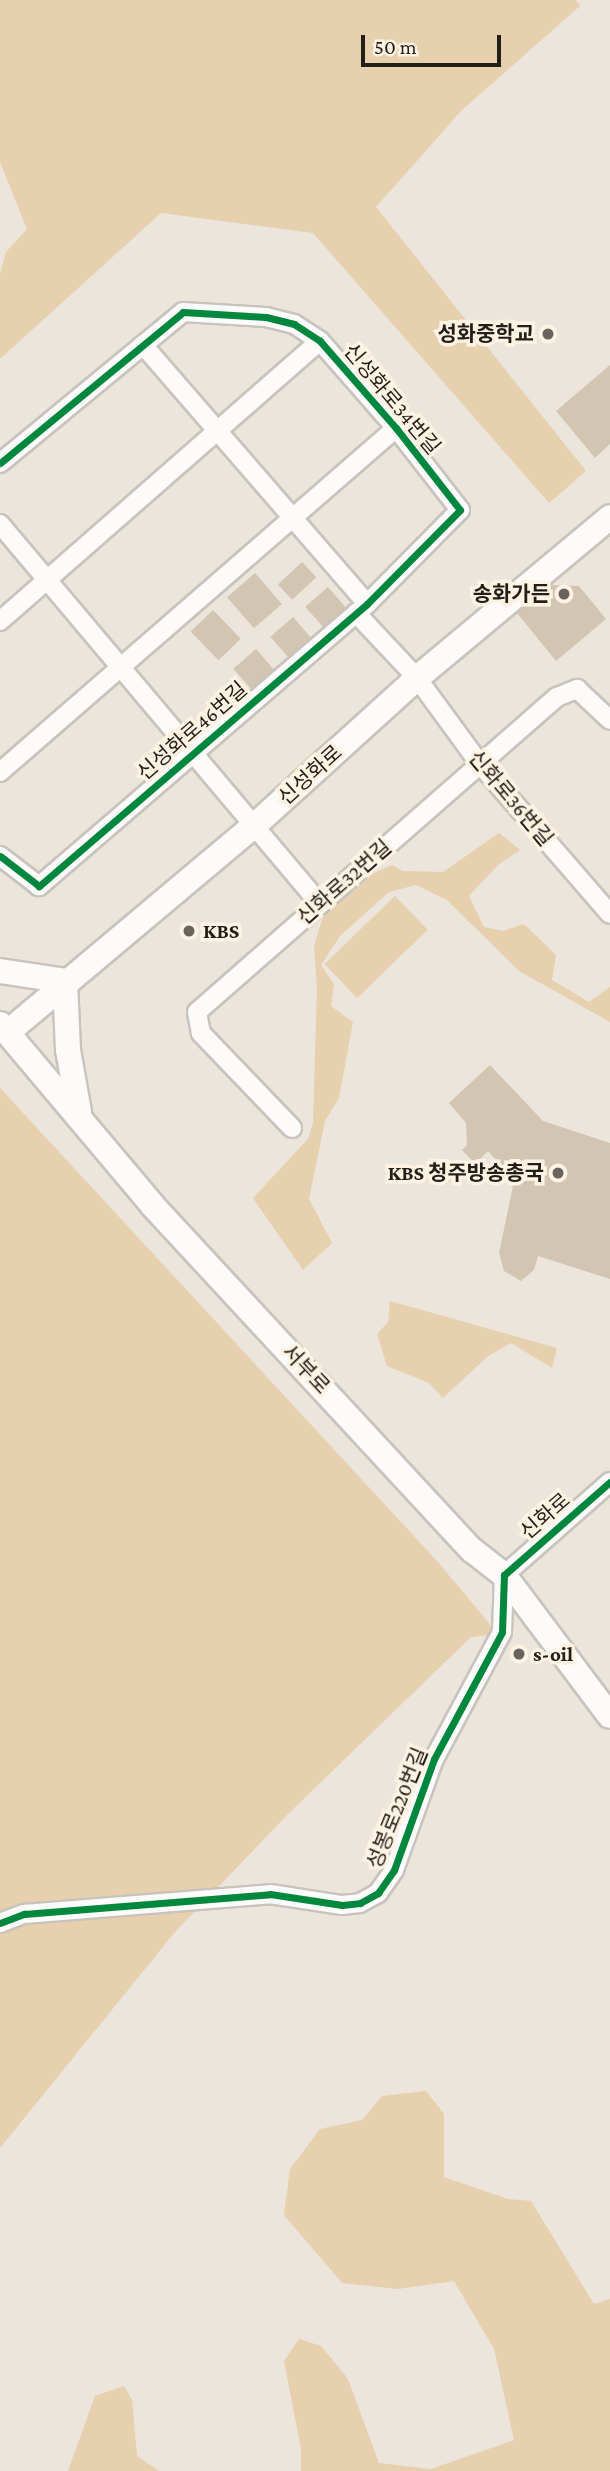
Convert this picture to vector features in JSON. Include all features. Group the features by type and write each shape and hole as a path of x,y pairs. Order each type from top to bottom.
{"main road":[{"name":"신성화로","path":"4,1028 256,825 417,678 606,530"},
{"path":"0,971 65,981 68,1050 79,1114"},
{"name":"서부로","path":"4,1028 79,1114 153,1206 472,1550 504,1575 610,1716"}],"street":[{"name":"신성화로34번길","path":"0,463 183,312 197,310 266,317 294,324 320,341 396,428 460,510 362,608"},
{"name":"신성화로34번길","path":"219,433 320,341"},
{"name":"신화로36번길","path":"143,345 292,518 417,678 480,764 610,914"},
{"name":"신성화로34번길","path":"292,518 396,428"},
{"path":"0,621 219,433"},
{"path":"0,772 292,518"},
{"name":"신성화로46번길","path":"0,524 46,582 194,752 319,903"},
{"name":"신성화로46번길","path":"0,856 39,886 362,608"},
{"name":"신화로32번길","path":"292,1128 201,1033 197,1012 319,903 566,692 577,689 587,695 610,720"},
{"name":"신화로","path":"504,1575 610,1482"},
{"name":"성봉로220번길","path":"0,1923 24,1914 270,1894 342,1905 360,1903 378,1893 394,1870 435,1759 502,1632 504,1575"}],"shaded area":[{"path":"0,0 576,0 580,6 462,110 376,207 586,471 549,503 313,233 161,213 0,359 0,274 6,252 27,229 0,162"},
{"path":"499,833 520,850 498,865 469,896 484,927 503,931 524,924 556,955 552,980 589,1002 610,987 610,1022 519,971 447,900 416,885 389,892 340,936 321,965 334,984 331,1006 353,1022 339,1098 325,1121 309,1199 332,1243 303,1270 253,1198 308,1139 313,1123 317,988 314,946 324,913 372,874 392,865 403,871 443,872"},
{"path":"395,896 428,930 357,998 325,964"},
{"path":"0,1088 437,1561 498,1634 471,1637 289,1813 175,1932 0,2148"},
{"path":"390,1301 557,1348 552,1368 511,1343 488,1356 443,1398 429,1383 387,1366 377,1334 388,1322"},
{"path":"426,2091 444,2114 444,2177 508,2199 531,2201 594,2304 610,2299 610,2471 301,2471 301,2449 284,2361 299,2339 321,2346 348,2379 379,2463 431,2469 514,2440 494,2349 454,2281 398,2289 342,2283 284,2215 290,2169 320,2129 362,2120 382,2096"},
{"path":"124,2386 132,2400 137,2456 159,2471 68,2471 95,2396"}],"building":[{"path":"610,365 610,444 595,458 556,411"},
{"path":"302,562 316,577 292,600 278,585"},
{"path":"255,573 282,604 254,628 227,597"},
{"path":"551,585 579,586 606,619 556,661 517,613"},
{"path":"328,587 348,610 325,629 305,607"},
{"path":"213,610 241,639 218,660 191,632"},
{"path":"293,617 312,639 289,659 270,637"},
{"path":"256,649 274,670 252,690 233,669"},
{"name":"KBS 청주방송총국","path":"490,1065 543,1121 610,1143 610,1279 538,1256 534,1270 521,1281 504,1271 499,1253 514,1181 488,1151 475,1164 462,1150 467,1145 466,1123 449,1103"}],"cycle path":[{"path":"0,463 183,312 266,317 294,324 320,341 396,428 460,510 367,604 39,886 0,856"},
{"path":"0,1923 24,1914 270,1894 342,1905 360,1903 378,1893 394,1870 434,1759 502,1632 504,1575 610,1482"}],"place":[{"name":"성화중학교","path":"548,334"},
{"name":"송화가든","path":"564,594"},
{"name":"KBS","path":"189,931"},
{"name":"KBS 청주방송총국","path":"558,1173"},
{"name":"s-oil","path":"519,1654"}]}
